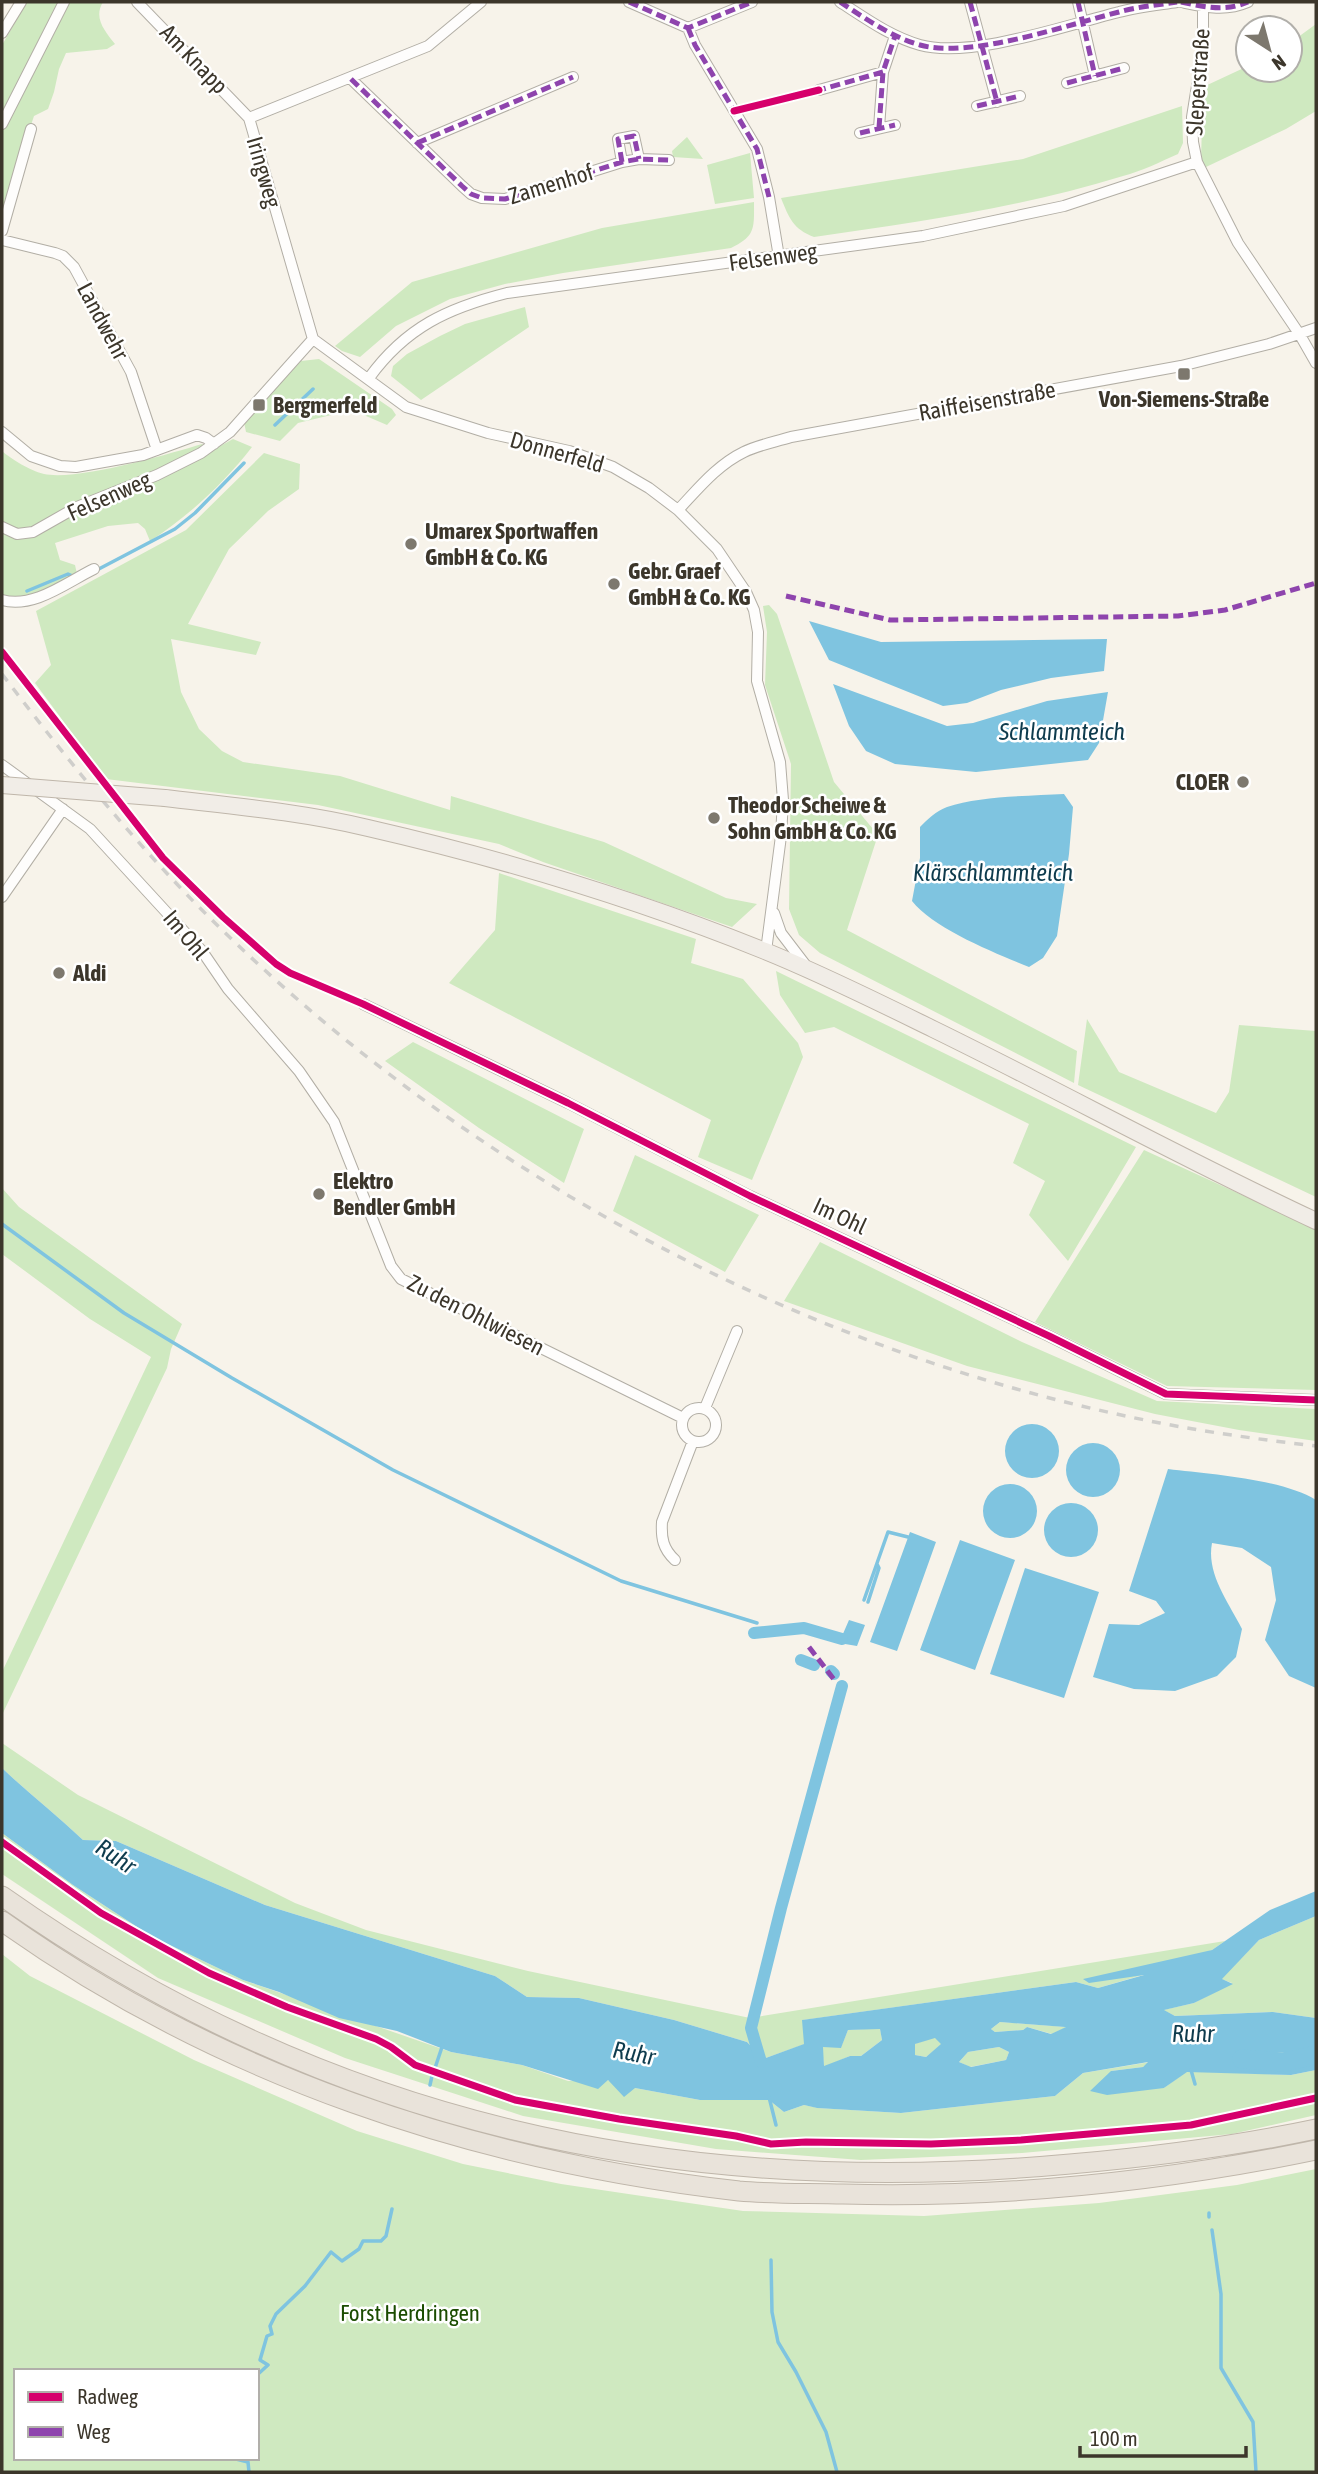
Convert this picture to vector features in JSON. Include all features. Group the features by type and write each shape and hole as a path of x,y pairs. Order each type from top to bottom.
{"highway":[{"path":"2,1896 57,1935 123,1975 253,2042 405,2101 490,2125 617,2152 685,2162 799,2172 892,2175 996,2171 1149,2157 1316,2129"},
{"path":"2,1921 47,1954 111,1992 172,2026 255,2065 349,2103 450,2136 546,2160 615,2173 743,2191 892,2195 998,2192 1149,2178 1316,2150"}],"main road":[{"path":"2,785 165,798 265,810 366,827 580,884 766,951 1000,1062 1150,1141 1316,1222"}],"street":[{"path":"2,33 21,2"},
{"path":"2,124 64,2"},
{"name":"Am Knapp","path":"137,2 249,118"},
{"name":"Iringweg","path":"313,339 249,118 433,44 481,2"},
{"path":"629,2 688,28 695,45 757,149 769,197 779,257"},
{"path":"688,28 752,2"},
{"path":"840,2 895,36 923,46 944,48 983,46 1121,11 1179,2 1229,9 1248,2"},
{"path":"970,2 997,102"},
{"path":"1078,2 1095,76"},
{"name":"Sleperstraße","path":"1197,162 1192,117 1203,48 1203,4"},
{"path":"879,128 883,72 895,36"},
{"path":"1067,83 1124,68"},
{"path":"819,90 883,72"},
{"path":"417,142 573,77"},
{"name":"Zamenhof","path":"351,79 471,194 494,200 505,199 622,162 639,159 669,160"},
{"path":"977,106 1020,96"},
{"path":"860,132 895,125"},
{"path":"2,231 31,129"},
{"name":"Zamenhof","path":"622,162 618,139 634,136 639,159"},
{"path":"1197,162 1238,243 1316,363"},
{"name":"Felsenweg","path":"369,378 386,355 405,337 434,320 481,299 508,293 923,236 1063,206 1197,162"},
{"name":"Landwehr","path":"2,240 63,256 74,267 131,372 157,450"},
{"name":"Raiffeisenstraße","path":"678,510 730,460 754,448 791,438 1181,366 1300,335 1316,328"},
{"path":"2,432 31,456 60,466 76,467 116,461 197,435 214,444 230,432 313,339"},
{"name":"Donnerfeld","path":"313,339 406,407 488,433 569,452 612,467 649,488 678,510 717,549 746,592 754,610 758,632 757,681 780,762 783,800 766,951"},
{"name":"Felsenweg","path":"2,527 17,534 33,532 77,507 169,470 214,444"},
{"path":"2,600 27,601 94,569"},
{"name":"Im Ohl","path":"2,765 90,829 202,951 228,989 299,1071"},
{"path":"2,897 63,809"},
{"path":"772,909 781,933 811,972"},
{"name":"Im Ohl","path":"363,1004 568,1103 750,1196 1166,1394 1316,1400"},
{"name":"Zu den Ohlwiesen","path":"299,1071 334,1122 391,1266 401,1279 683,1418"},
{"path":"705,1408 737,1331"},
{"path":"695,1408 705,1408 716,1420 716,1431 704,1442 693,1441 682,1429 683,1418 695,1408"},
{"path":"675,1560 667,1553 661,1537 662,1522 693,1441"}],"green space":[{"path":"27,2 103,2 100,19 115,44 107,49 66,53 48,109 34,116 2,213 2,45"},
{"path":"1316,24 1316,111 1286,129 1206,167 1201,160 1203,87 1234,73 1234,84 1304,84 1304,33"},
{"path":"1182,106 1183,143 1178,154 1130,174 1009,205 814,237 793,222 781,198 1023,159"},
{"path":"687,137 703,159 673,157 672,151"},
{"path":"750,153 754,198 715,204 707,165"},
{"path":"754,202 752,230 745,239 731,248 505,284 450,299 396,326 360,357 335,346 412,282 602,228"},
{"path":"525,307 529,327 421,400 391,376 393,366 407,354 440,336 465,324"},
{"path":"319,359 392,409 396,415 387,425 352,410 298,423 280,441 246,432 244,422 301,361"},
{"path":"233,439 252,447 205,498 150,541 145,529 138,523 108,526 55,543 60,560 75,565 77,574 26,598 2,598 2,451 33,470 59,475 100,470 202,444 211,451"},
{"path":"264,453 300,464 299,489 268,511 229,549 188,624 261,642 256,655 171,639 181,692 199,729 222,751 243,762 340,776 450,810 451,796 604,842 726,898 757,904 732,927 543,862 499,844 318,805 106,779 35,683 51,665 36,611 186,530"},
{"path":"769,605 777,614 834,782 878,835 847,930 1077,1051 1074,1083 820,953 799,935 789,909 791,764 765,685 767,632 763,606"},
{"path":"499,873 696,939 691,963 743,979 798,1043 803,1057 752,1180 698,1157 711,1120 449,983 495,930"},
{"path":"776,971 1136,1147 1068,1261 1029,1215 1045,1181 1013,1163 1029,1124 834,1027 805,1033 780,995"},
{"path":"1087,1019 1119,1072 1216,1113 1229,1092 1239,1025 1316,1031 1316,1197 1078,1085"},
{"path":"413,1042 584,1129 564,1183 479,1128 385,1061"},
{"path":"1144,1150 1316,1229 1316,1390 1167,1386 1035,1322"},
{"path":"635,1155 759,1215 725,1272 613,1211"},
{"path":"2,1188 19,1207 182,1324 171,1349 167,1368 2,1715 2,1672 151,1357 90,1319 2,1254"},
{"path":"820,1242 1022,1342 1157,1401 1316,1409 1316,1441 1155,1414 967,1366 784,1301"},
{"path":"2,1743 78,1795 295,1903 366,1930 528,1971 750,2018 1225,1941 1212,1950 1153,1972 1098,1988 1076,1982 803,2020 805,2044 763,2059 747,2042 674,2020 579,1998 527,1997 495,1976 265,1905 116,1841 83,1840 2,1768"},
{"path":"2,1833 73,1885 151,1936 243,1980 451,2052 522,2065 568,2081 607,2080 700,2100 769,2100 784,2112 804,2105 901,2113 1055,2096 1083,2073 1150,2062 1143,2067 1111,2071 1164,2088 1187,2071 1291,2075 1316,2070 1316,2115 1232,2134 1022,2153 861,2160 716,2149 523,2116 345,2058 158,1978 2,1874"},
{"path":"1316,1916 1316,2018 1273,2012 1175,2016 1163,2010 1194,2003 1232,1983 1221,1979 1259,1940"},
{"name":"Forst Herdringen","path":"2,1954 30,1976 194,2060 357,2131 463,2164 561,2184 743,2211 924,2216 1099,2203 1237,2185 1316,2169 1316,2472 2,2472"},
{"path":"1000,2022 1067,2027 1052,2034 1027,2027 1023,2030 995,2032 991,2029"},
{"path":"880,2028 882,2040 861,2056 850,2056 824,2067 822,2047 841,2047 848,2030"},
{"path":"935,2037 942,2044 926,2057 915,2055 914,2044"},
{"path":"999,2047 1009,2052 1006,2060 970,2067 959,2062 968,2052"},
{"path":"1272,2052 1308,2054 1282,2065 1265,2063"}],"water":[{"name":"Schlammteich","path":"809,621 881,642 1107,639 1104,671 1051,678 1001,690 967,703 943,706 829,660"},
{"name":"Schlammteich","path":"833,684 947,726 973,723 1047,701 1108,692 1099,743 1088,760 976,772 895,764 866,751 849,726"},
{"name":"Klärschlammteich","path":"1064,794 1073,807 1069,854 1057,936 1043,958 1029,967 999,955 935,921 912,901 920,858 920,827 936,813 960,803 1004,797"},
{"path":"1037,1424 1047,1428 1055,1436 1059,1451 1055,1466 1047,1474 1027,1478 1017,1474 1009,1466 1005,1446 1009,1436 1017,1428"},
{"path":"1098,1443 1108,1447 1116,1455 1120,1470 1116,1485 1108,1493 1088,1497 1078,1493 1070,1485 1066,1465 1070,1455 1078,1447"},
{"path":"1168,1469 1265,1482 1316,1500 1316,1688 1289,1676 1265,1640 1276,1600 1271,1567 1242,1548 1212,1543 1215,1577 1242,1629 1236,1657 1217,1676 1175,1691 1134,1689 1093,1677 1109,1624 1139,1625 1165,1613 1156,1601 1129,1591"},
{"path":"1015,1484 1025,1488 1033,1496 1037,1511 1033,1526 1025,1534 1005,1538 995,1534 987,1526 983,1506 987,1496 995,1488"},
{"path":"1076,1503 1086,1507 1094,1515 1098,1530 1094,1545 1086,1553 1066,1557 1056,1553 1048,1545 1044,1525 1048,1515 1056,1507"},
{"path":"910,1532 936,1542 897,1651 870,1642"},
{"path":"960,1540 1015,1560 975,1670 920,1650"},
{"path":"1025,1568 1099,1592 1064,1698 990,1674"},
{"path":"849,1620 865,1625 857,1646 839,1643"},
{"path":"2,1768 83,1840 116,1841 265,1905 495,1976 527,1997 579,1998 674,2020 747,2042 763,2059 804,2044 802,2020 1076,1982 1098,1988 1144,1975 1089,1983 1083,1979 1212,1950 1270,1910 1316,1891 1316,1916 1259,1940 1222,1979 1233,1984 1194,2003 1164,2010 1175,2016 1273,2012 1316,2018 1316,2070 1291,2075 1187,2072 1164,2088 1107,2095 1090,2091 1111,2071 1143,2067 1148,2062 1083,2073 1055,2096 901,2113 804,2105 784,2112 769,2100 700,2100 635,2088 624,2097 608,2080 598,2089 522,2065 451,2052 397,2031 339,2018 243,1980 151,1936 73,1885 2,1833","holes":["1000,2022 1066,2027 1051,2034 1027,2027 1023,2030 995,2032 991,2029","880,2029 882,2040 861,2056 850,2056 824,2066 823,2047 841,2048 848,2030","935,2038 941,2044 926,2057 915,2055 915,2044","999,2047 1009,2052 1006,2060 971,2067 959,2062 968,2052","1272,2052 1306,2054 1282,2065 1265,2063"]}],"waterway":[{"path":"275,425 313,389"},
{"path":"95,571 175,529 195,513 244,463"},
{"path":"27,591 68,574 75,577"},
{"path":"2,1224 124,1313 393,1470 621,1581 757,1623"},
{"path":"864,1600 888,1532 908,1537"},
{"path":"868,1602 879,1568 877,1564"},
{"path":"754,1633 804,1628 842,1639"},
{"path":"801,1660 814,1665"},
{"path":"831,1671 834,1674"},
{"path":"761,2062 751,2028 842,1686"},
{"path":"435,2068 443,2044"},
{"name":"Ruhr","path":"1242,2059 1283,2062 1316,2055"},
{"path":"1191,2070 1195,2084"},
{"path":"430,2085 432,2076"},
{"path":"769,2097 776,2125"},
{"path":"259,2373 268,2365 260,2360 267,2336 272,2334 270,2326 276,2314 305,2286 331,2252 342,2261 359,2249 363,2241 381,2241 386,2236 392,2209"},
{"path":"1212,2230 1221,2294 1221,2368 1253,2422 1256,2472"},
{"path":"771,2260 772,2312 778,2342 826,2432 837,2472"},
{"path":"240,2460 248,2462 249,2472"}],"railway":[{"path":"2,674 119,820 195,903 296,998 404,1085 518,1165 638,1235 763,1297 893,1349 1025,1391 1160,1423 1316,1446"}],"marked path":[{"path":"629,2 688,28 752,2"},
{"path":"840,2 899,37 920,45 941,48 965,48 1019,39 1126,10 1177,2"},
{"path":"970,2 997,102"},
{"path":"1078,2 1095,76"},
{"path":"1181,2 1223,8 1248,2"},
{"path":"688,28 695,45 757,149 769,197"},
{"path":"879,128 883,72 895,36"},
{"path":"1067,83 1124,68"},
{"path":"816,91 883,72"},
{"path":"417,143 573,77"},
{"path":"351,79 462,186 471,194 482,198 505,199 622,162 639,159 669,160"},
{"path":"977,106 1020,96"},
{"path":"860,133 895,125"},
{"path":"622,162 618,139 634,136 639,159"},
{"path":"786,596 890,620 1178,616 1225,610 1316,583"},
{"path":"809,1647 836,1682"}],"cycle path":[{"path":"734,111 819,90"},
{"path":"2,652 163,858 223,917 290,973 363,1004 568,1103 750,1196 1166,1394 1316,1400"},
{"path":"2,1842 101,1913 209,1973 287,2007 376,2039 415,2065 515,2100 771,2144 931,2144 1021,2140 1191,2125 1316,2098"}],"place":[{"name":"Von-Siemens-Straße","path":"1184,374"},
{"name":"Bergmerfeld","path":"259,405"},
{"name":"Umarex Sportwaffen GmbH & Co. KG","path":"411,544"},
{"name":"Gebr. Graef GmbH & Co. KG","path":"614,584"},
{"name":"CLOER","path":"1243,782"},
{"name":"Theodor Scheiwe & Sohn GmbH & Co. KG","path":"714,818"},
{"name":"Aldi","path":"59,973"},
{"name":"Elektro Bendler GmbH","path":"319,1194"}]}
